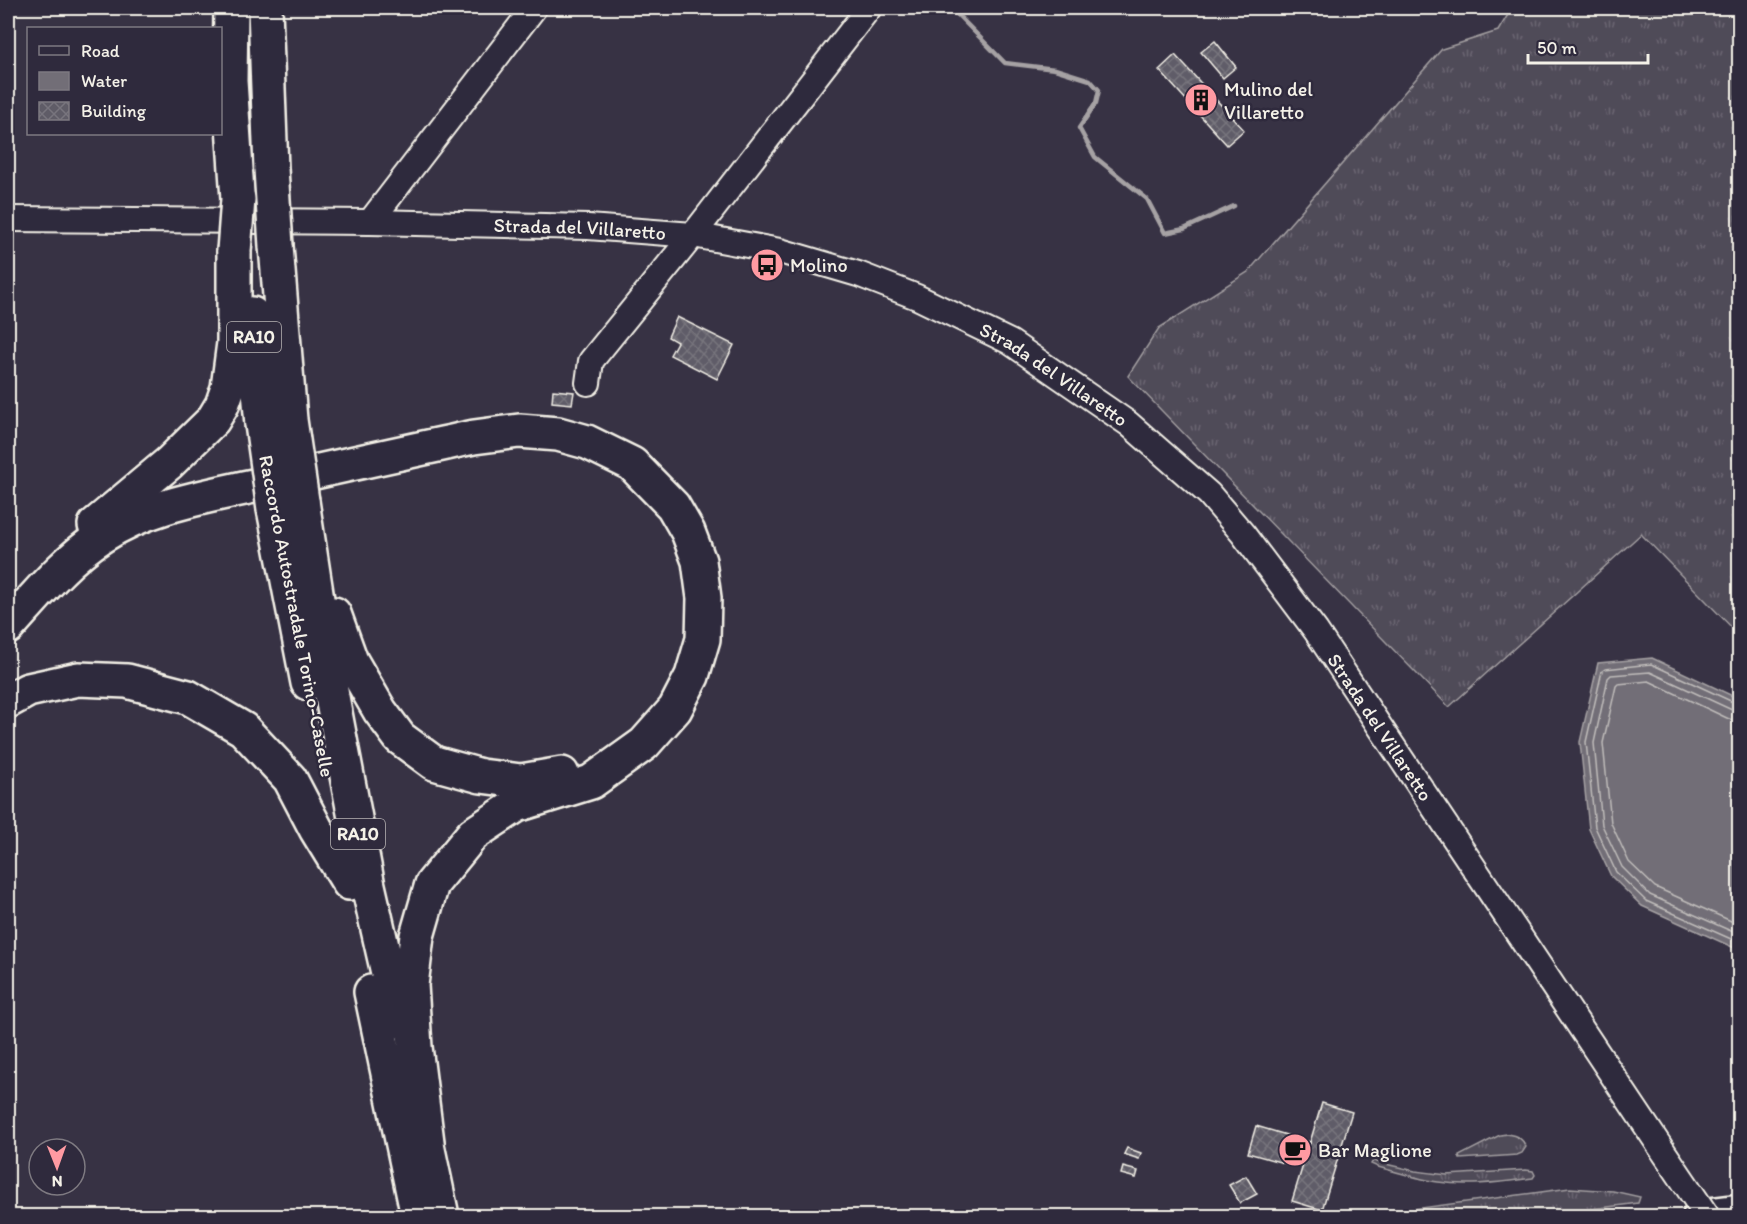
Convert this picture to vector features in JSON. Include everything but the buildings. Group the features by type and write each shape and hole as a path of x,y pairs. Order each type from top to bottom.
{"highway":[{"name":"Raccordo Autostradale Torino-Caselle","path":"231,8 230,81 239,250 332,697 365,871 442,1216"},
{"name":"Raccordo Autostradale Torino-Caselle","path":"265,8 276,246 276,422"},
{"path":"8,625 53,558 169,463 213,420 228,388 234,343 239,250"},
{"path":"8,625 74,557 101,536 124,523 156,510 185,501 474,437 519,431 558,434 587,442 632,464 673,506 688,532 699,561 704,598 704,639 692,676 675,708 644,744 591,782 517,805 473,834 432,884 417,936 411,985 415,1047 427,1142"},
{"name":"Raccordo Autostradale Torino-Caselle","path":"294,511 349,884 418,1216"},
{"path":"294,511 328,595 351,662 380,711 400,738 434,763 481,776 521,781 573,772 598,763 657,728"},
{"path":"8,702 28,690 78,679 127,681 188,697 243,729 290,779 316,829 349,884"},
{"path":"1700,1216 1740,1211"}],"street":[{"path":"370,222 534,8"},
{"path":"588,383 591,360 693,235 868,8"},
{"name":"Strada del Villaretto","path":"8,219 370,222 588,227 693,235 780,251 858,274 917,297 1010,342 1129,424 1209,494 1243,534 1316,631 1707,1216"}],"green space":[{"path":"1512,8 1739,8 1739,635 1641,534 1449,707 1128,376 1159,328 1248,272 1442,49 1498,31"},
{"path":"1507,1134 1523,1141 1526,1147 1522,1153 1460,1159 1459,1156 1500,1135"},
{"path":"1373,1161 1415,1171 1447,1175 1526,1170 1533,1171 1535,1175 1533,1178 1474,1184 1438,1182 1378,1167 1371,1164"},
{"path":"1570,1188 1613,1191 1640,1197 1638,1203 1539,1216 1362,1216"}],"water":[{"path":"1652,658 1739,699 1739,950 1642,906 1611,876 1589,829 1580,742 1598,663"}],"waterway":[{"path":"951,8 1005,63 1055,69 1090,80 1099,90 1096,103 1079,128 1095,157 1147,199 1165,233 1184,229 1234,206"}],"place":[{"name":"Mulino del Villaretto","path":"1201,100"},
{"name":"Molino","path":"767,265"},
{"name":"Bar Maglione","path":"1295,1150"}]}
